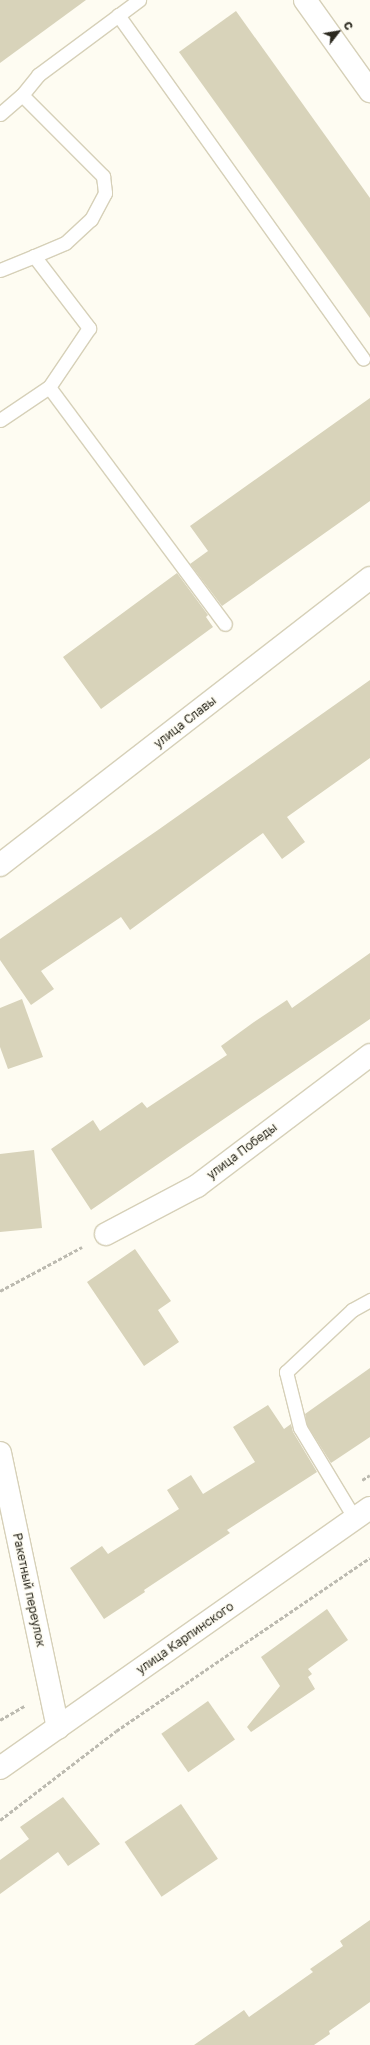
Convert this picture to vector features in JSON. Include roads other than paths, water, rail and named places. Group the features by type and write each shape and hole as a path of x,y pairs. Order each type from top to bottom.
{"street":[{"path":"305,0 370,91"},
{"name":"улица Славы","path":"0,865 370,578"},
{"name":"улица Победы","path":"106,1234 197,1186 370,1055"},
{"name":"Ракетный переулок","path":"0,1453 58,1728"},
{"name":"улица Карпинского","path":"0,1768 363,1513"}],"lane":[{"path":"0,114 22,95 38,75 118,14 139,0"},
{"path":"118,14 363,358"},
{"path":"0,270 65,243 91,219 104,193 103,176 22,95"},
{"path":"0,420 49,387 89,328 34,256"},
{"path":"49,387 225,624"},
{"path":"363,1513 300,1428 286,1372 352,1310 370,1300"}]}
